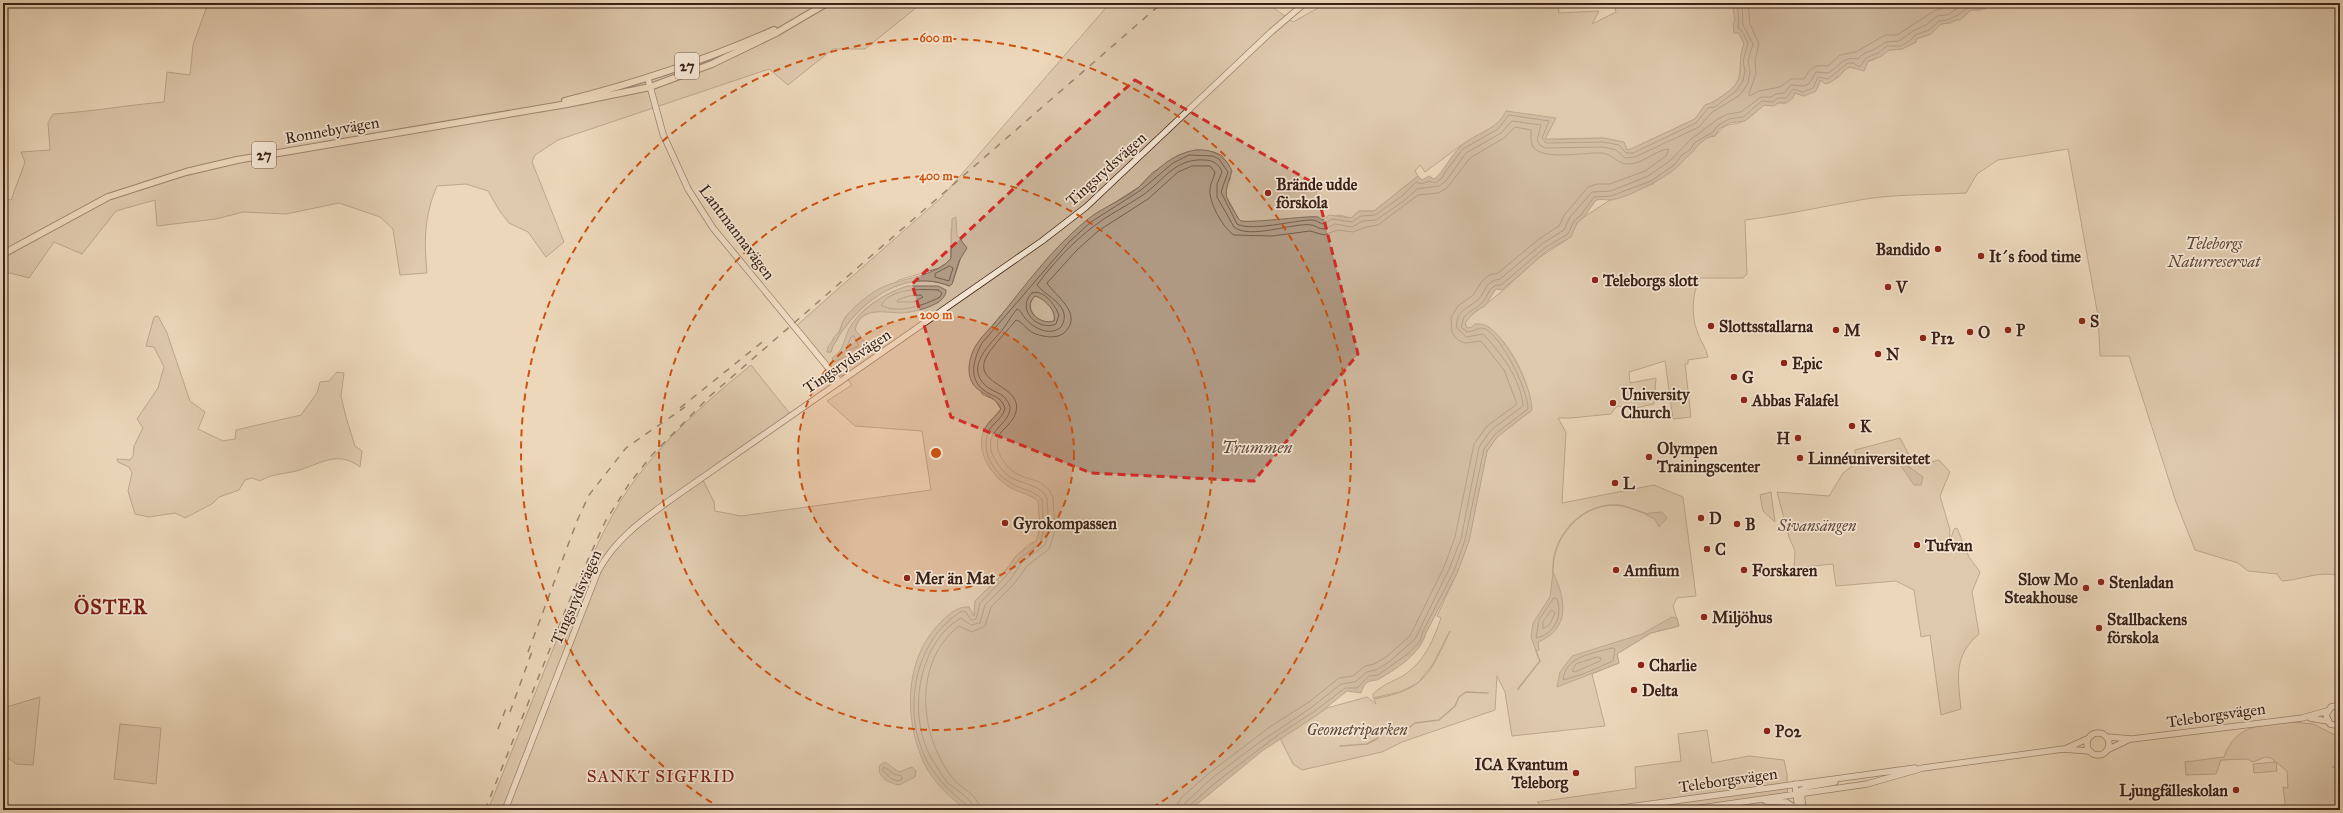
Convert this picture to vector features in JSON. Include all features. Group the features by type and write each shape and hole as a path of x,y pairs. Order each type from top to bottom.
{"main road":[{"name":"Ronnebyvägen","path":"3,254 64,218 108,197 186,172 237,160 540,107 593,100 650,87 712,64 776,33 827,3"},
{"name":"Ronnebyvägen","path":"540,107 648,79 732,48 802,18"}],"street":[{"name":"Tingsrydsvägen","path":"505,810 598,571 612,549 624,536 645,518 1031,250 1086,207 1271,32 1305,3"},
{"name":"Lantmannavägen","path":"648,79 663,134 688,189 714,228 840,382"},
{"name":"Teleborgsvägen","path":"2107,737 2132,739 2302,718 2327,711 2333,706 2340,705"},
{"path":"2327,711 2327,721"},
{"name":"Teleborgsvägen","path":"2302,718 2327,721 2332,726 2340,726"},
{"path":"2096,733 2107,737 2109,744 2106,751 2098,755 2089,751 2087,739 2096,733"},
{"name":"Teleborgsvägen","path":"2063,749 2087,739"},
{"name":"Teleborgsvägen","path":"2106,751 2132,739"},
{"name":"Teleborgsvägen","path":"1607,810 1798,783 1854,778 1914,768 2063,749 2089,751"},
{"name":"Teleborgsvägen","path":"1687,810 1867,784 1923,768"},
{"name":"Teleborgsvägen","path":"1799,793 1854,778"},
{"path":"1798,783 1803,810"},
{"path":"1798,810 1799,793"},
{"path":"1760,800 1786,802 1798,810"}],"highlighted area":[{"path":"1135,80 1315,184 1358,354 1254,481 1091,473 951,417 912,284 1042,162"}],"green space":[{"path":"208,3 922,3 865,49 833,49 788,85 769,69 558,140 535,155 532,162 564,242 546,257 528,232 509,223 499,210 488,191 466,184 437,186 427,218 425,250 427,273 400,275 393,229 380,217 339,203 286,214 243,212 216,219 157,226 155,200 116,211 82,254 54,242 29,278 10,273 3,275 3,198 11,200 25,162 21,152 50,150 48,123 53,114 164,102 167,72 190,75 193,45"},
{"path":"1110,3 1267,3 1293,22 1327,3 1558,3 1559,13 1599,11 1592,24 1616,12 1614,3 1732,3 1739,33 1744,44 1739,77 1737,83 1732,88 1715,101 1705,105 1695,119 1631,149 1627,150 1623,142 1603,138 1545,139 1555,118 1503,118 1496,125 1460,146 1425,172 1420,165 1415,171 1418,176 1374,211 1359,211 1351,218 1339,215 1323,220 1246,222 1241,221 1238,218 1226,196 1226,186 1230,179 1229,165 1221,155 1214,152 1197,150 1179,155 1152,173 1139,187 1089,219 1066,239 979,341 982,394 995,400 1001,409 989,423 983,437 986,461 1001,481 1039,501 1040,529 1036,541 1028,545 1016,556 1003,574 975,601 973,617 969,607 951,615 939,625 929,637 920,654 959,805 967,810 488,810 593,553 620,502 633,482 680,428 715,395 751,365 791,415 702,478 714,502 715,511 741,516 931,490 922,431 855,426 827,401 852,385 845,376 836,374 796,326 941,198","holes":["951,228 962,242 961,257 952,284 949,286 933,282 916,281 901,284 886,291 860,310 839,336 831,352 827,352 834,337 839,332 843,321 857,308 899,280 939,268 948,262 951,258","908,286 916,287 939,302 915,311 880,312 864,316 859,321 855,330 865,348 834,362 832,358 841,350 853,324 861,313 879,299"]},
{"path":"1988,3 2340,3 2340,576 2325,574 2282,581 2277,574 2248,571 2238,563 2195,550 2176,502 2129,356 2100,356 2098,316 2068,149 1998,160 1977,174 1966,193 1878,197 1745,220 1747,274 1743,278 1700,278 1695,291 1693,311 1695,324 1698,335 1708,357 1688,360 1688,364 1685,364 1691,417 1673,419 1665,361 1629,372 1630,383 1656,378 1654,404 1631,409 1617,406 1611,414 1558,418 1566,432 1562,503 1654,485 1683,497 1696,596 1677,598 1673,606 1679,626 1651,633 1617,654 1619,663 1592,674 1605,726 1512,736 1505,692 1497,676 1495,710 1402,742 1382,752 1302,770 1293,764 1280,738 1327,708 1367,697 1376,704 1374,699 1400,692 1373,698 1373,694 1378,690 1403,676 1414,667 1428,648 1441,618 1437,616 1457,573 1469,541 1487,451 1497,437 1531,411 1528,390 1524,378 1519,366 1505,344 1488,328 1475,324 1473,327 1467,329 1465,323 1467,319 1500,293 1540,257 1569,238 1577,223 1584,217 1610,200 1653,184 1694,151 1697,145 1703,140 1715,136 1728,125 1747,120 1764,105 1786,103 1795,93 1804,96 1818,87 1820,80 1829,83 1840,76 1846,68 1873,60 1889,50 1902,49 1916,42 1916,39 1931,34 1941,24 1951,23 1965,16 1971,10 1981,10","holes":["1450,631 1430,670 1419,681 1433,664"]},
{"path":"1035,296 1046,302 1052,309 1054,313 1054,321 1043,321 1034,315 1030,306 1031,301"},
{"path":"158,316 167,333 190,401 205,412 198,429 223,441 235,439 236,430 301,415 317,393 320,382 329,381 337,372 344,373 341,396 355,446 362,451 360,467 344,459 336,459 320,462 296,471 273,476 260,481 252,478 245,480 239,490 219,497 212,504 185,518 175,513 149,517 135,514 128,491 132,473 129,467 118,462 117,459 130,460 133,456 134,446 143,428 137,419 158,388 164,367 154,347 146,346 154,317"},
{"name":"Sivansängen","path":"1900,438 1915,466 1939,460 1950,472 1940,496 1950,530 1949,544 1954,529 1957,528 1969,557 1980,572 1972,592 1979,634 1965,651 1959,668 1961,709 1941,715 1930,635 1921,637 1914,590 1896,581 1836,586 1833,564 1794,568 1795,551 1789,537 1777,492 1829,496 1843,473 1855,464 1855,450"},
{"path":"1771,492 1775,522 1763,511 1760,495"},
{"path":"40,697 33,765 16,764 3,754 3,708"},
{"path":"2293,722 2313,724 2335,735 2340,765 2332,767 2338,769 2340,810 2286,810 2283,787 2288,788 2287,771 2271,758 2265,757 2253,762 2247,759 2221,760 2216,774 2186,775 2185,762 2224,757 2229,746 2243,732 2261,725"},
{"path":"120,724 161,728 156,784 114,779"},
{"path":"1707,730 1712,763 1749,756 1784,760 1787,774 1788,810 1546,810 1537,802 1636,788 1635,767 1681,761 1678,734"},
{"path":"2276,762 2277,771 2254,773 2253,764"}],"water":[{"name":"Trummen","path":"1732,3 1988,3 1985,9 1971,10 1960,20 1941,24 1931,34 1916,39 1916,42 1902,49 1889,50 1880,57 1868,61 1864,71 1850,67 1829,83 1825,84 1820,80 1816,91 1804,96 1795,93 1793,98 1786,103 1779,102 1774,106 1764,105 1744,121 1730,123 1719,129 1715,136 1705,139 1671,172 1645,187 1626,196 1611,200 1596,200 1584,217 1577,223 1571,237 1548,250 1502,290 1496,289 1485,306 1475,311 1465,323 1467,328 1472,327 1475,324 1481,324 1486,325 1495,332 1510,352 1523,376 1531,400 1532,410 1497,437 1487,451 1469,541 1457,573 1423,641 1414,654 1402,664 1378,680 1367,682 1361,693 1347,691 1317,715 1262,751 1190,810 967,810 942,789 932,777 924,763 917,746 913,728 911,691 913,673 919,656 927,640 938,625 952,612 960,608 969,607 974,616 975,601 1003,574 1016,556 1036,541 1040,529 1038,501 1001,481 990,468 986,460 981,444 982,436 987,425 1001,409 998,403 977,389 973,384 970,378 970,362 973,351 981,338 1062,242 1088,219 1133,192 1167,162 1173,158 1194,150 1214,152 1220,155 1232,171 1226,196 1238,218 1241,221 1258,221 1314,217 1318,217 1323,220 1329,215 1351,218 1359,211 1374,211 1418,176 1422,180 1429,176 1434,179 1438,176 1460,147 1497,123 1506,111 1556,118 1545,139 1547,140 1603,138 1624,142 1627,150 1631,149 1695,119 1705,105 1715,101 1737,83 1744,44 1739,33 1734,33 1733,24 1735,20","holes":["1035,296 1039,297 1052,309 1054,313 1054,321 1043,321 1031,311 1031,301"]},
{"path":"956,217 957,235 967,248 959,261 952,284 950,286 933,282 917,281 901,284 886,291 860,310 839,336 831,352 827,352 830,344 840,332 845,317 870,294 887,285 938,269 951,258 952,219"},
{"path":"908,286 938,286 946,290 945,295 941,300 929,307 902,313 874,312 862,317 855,330 860,335 861,340 864,340 865,348 834,362 832,358 842,347 849,328 857,317 877,300"},
{"path":"1904,463 1923,477 1921,485 1914,485 1901,466"},
{"path":"1662,512 1667,518 1659,527 1655,519 1646,515 1649,513"},
{"path":"1553,572 1561,593 1563,612 1561,621 1556,629 1549,636 1538,642 1539,650 1536,651 1531,637 1533,623 1550,597"},
{"path":"1672,617 1677,618 1679,626 1651,633 1617,654 1619,663 1557,687 1560,672 1572,656 1642,634"},
{"path":"885,762 899,772 912,767 916,771 915,777 899,785 891,783 884,779 880,773 880,765"}],"waterway":[{"path":"1553,572 1557,547 1563,535 1571,525 1591,510 1604,506 1617,505 1629,507 1647,514"},
{"path":"1518,689 1540,661 1536,651"},
{"path":"1403,732 1415,723 1439,720 1455,706 1459,697 1466,692 1488,693"},
{"path":"1340,746 1367,744 1378,738"}],"railway":[{"path":"485,810 568,604 605,522 629,484 652,455 710,396 1162,3"},
{"path":"680,408 766,339"},
{"path":"528,652 577,521 589,495 626,448 685,407"},
{"path":"510,712 534,646"},
{"path":"498,729 508,703"}],"place":[{"name":"Brände udde förskola","path":"1268,193"},
{"name":"Bandido","path":"1938,249"},
{"name":"It´s food time","path":"1981,256"},
{"name":"Teleborgs slott","path":"1595,280"},
{"name":"V","path":"1888,287"},
{"name":"S","path":"2082,321"},
{"name":"Slottsstallarna","path":"1711,326"},
{"name":"M","path":"1836,330"},
{"name":"P","path":"2008,330"},
{"name":"O","path":"1970,332"},
{"name":"P12","path":"1923,338"},
{"name":"N","path":"1878,354"},
{"name":"Epic","path":"1784,363"},
{"name":"G","path":"1734,377"},
{"name":"Abbas Falafel","path":"1744,400"},
{"name":"University Church","path":"1613,403"},
{"name":"K","path":"1852,426"},
{"name":"H","path":"1798,438"},
{"name":"Olympen Trainingscenter","path":"1649,457"},
{"name":"Linnéuniversitetet","path":"1800,458"},
{"name":"L","path":"1615,483"},
{"name":"D","path":"1701,518"},
{"name":"Gyrokompassen","path":"1005,523"},
{"name":"B","path":"1737,524"},
{"name":"Tufvan","path":"1917,545"},
{"name":"C","path":"1707,549"},
{"name":"Amfium","path":"1616,570"},
{"name":"Forskaren","path":"1744,570"},
{"name":"Mer än Mat","path":"907,578"},
{"name":"Stenladan","path":"2101,582"},
{"name":"Slow Mo Steakhouse","path":"2086,588"},
{"name":"Miljöhus","path":"1704,617"},
{"name":"Stallbackens förskola","path":"2099,628"},
{"name":"Charlie","path":"1641,665"},
{"name":"Delta","path":"1634,690"},
{"name":"P02","path":"1767,731"},
{"name":"ICA Kvantum Teleborg","path":"1576,773"},
{"name":"Ljungfälleskolan","path":"2236,790"}],"district":[{"name":"ÖSTER","path":"111,607"},
{"name":"SANKT SIGFRID","path":"661,776"}],"park label":[{"name":"Teleborgs Naturreservat","path":"2214,252"},
{"name":"Geometriparken","path":"1357,729"}]}
